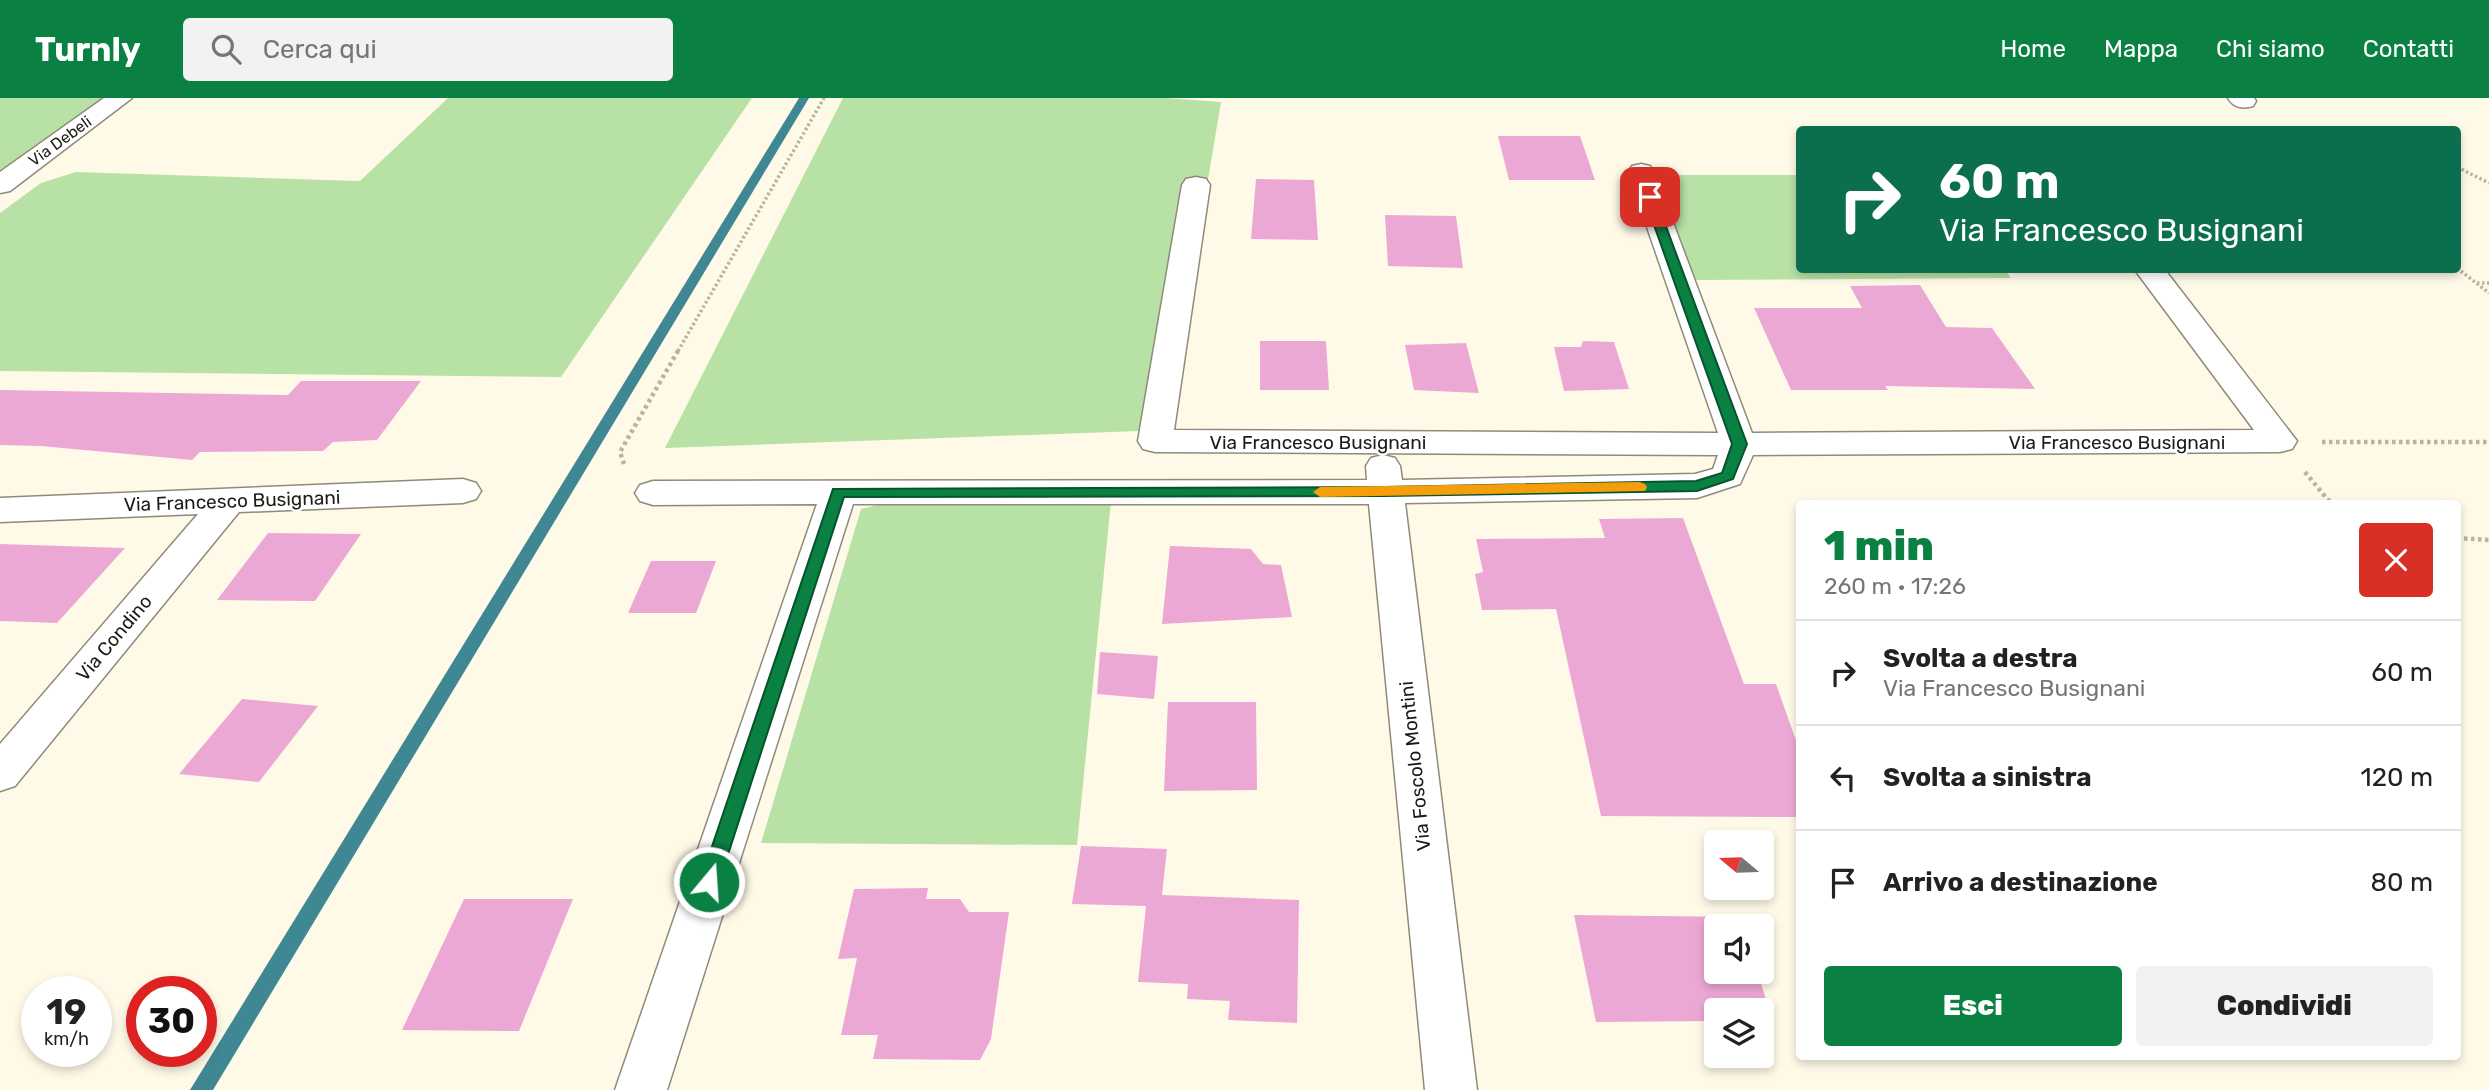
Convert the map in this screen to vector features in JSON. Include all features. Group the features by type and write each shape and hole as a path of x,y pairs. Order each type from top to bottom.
{"street":[{"name":"Via Debeli","path":"0,184 120,98"},
{"path":"653,493 1384,492 1697,486 1728,475 1740,444 1641,172"},
{"name":"Via Francesco Busignani","path":"1195,185 1155,441 1740,444 2280,442"},
{"path":"2152,273 2280,442"},
{"name":"Via Foscolo Montini","path":"1382,442 1384,492 1451,1090"},
{"name":"Via Francesco Busignani","path":"0,510 463,491"},
{"path":"641,1090 839,493"},
{"name":"Via Condino","path":"0,774 228,502"}],"path":[{"path":"653,493 629,476 620,452 824,98"},
{"path":"2461,169 2489,183"},
{"path":"2461,271 2489,293"},
{"path":"2476,283 2489,283"},
{"path":"2280,442 2489,442"},
{"path":"2461,538 2489,540"}],"green space":[{"path":"0,98 112,98 0,177"},
{"path":"448,98 752,98 561,377 0,371 0,213 41,183 76,172 360,181"},
{"path":"843,98 1166,98 1221,102 1166,430 665,448"},
{"path":"1649,175 1796,175 1796,273 2007,273 2011,278 1695,280"},
{"path":"1111,501 1077,845 761,843 861,509 890,502"}],"building":[{"path":"1498,136 1580,136 1595,180 1509,180"},
{"path":"1256,179 1314,180 1318,240 1251,239"},
{"path":"1385,215 1456,216 1463,268 1388,266"},
{"path":"1920,285 1946,327 1992,328 2035,389 1885,386 1888,390 1791,390 1754,308 1862,308 1850,286"},
{"path":"1260,341 1326,341 1329,390 1260,390"},
{"path":"1583,341 1614,342 1629,389 1564,391 1554,347 1581,347"},
{"path":"1466,343 1479,393 1414,390 1405,345"},
{"path":"301,381 421,381 377,440 333,442 323,451 200,452 192,460 41,446 0,445 0,390 288,395"},
{"path":"1683,518 1744,684 1776,684 1796,741 1796,817 1601,816 1556,609 1482,610 1475,574 1483,572 1476,539 1605,538 1599,519"},
{"path":"268,533 361,534 315,601 217,600"},
{"path":"0,544 125,548 57,623 0,621"},
{"path":"1170,546 1251,549 1263,564 1281,565 1292,617 1162,624"},
{"path":"651,561 716,561 696,613 628,613"},
{"path":"1100,652 1158,656 1154,699 1097,694"},
{"path":"242,699 318,706 259,782 179,774"},
{"path":"1168,702 1256,702 1257,790 1164,791"},
{"path":"1081,846 1167,849 1162,895 1299,900 1297,1023 1228,1020 1230,1001 1187,999 1188,984 1138,982 1146,906 1072,904"},
{"path":"928,888 926,899 960,899 969,912 1009,912 991,1039 980,1060 873,1059 878,1035 841,1035 857,958 838,959 854,889"},
{"path":"464,899 573,899 519,1031 402,1030"},
{"path":"1574,915 1704,917 1704,984 1761,984 1766,998 1704,998 1704,1021 1596,1022"}],"waterway":[{"path":"201,1090 804,98"}],"slow traffic":[{"path":"1320,492 1640,487"}],"route":[{"path":"709,882 839,493 1384,492 1697,486 1728,475 1740,444 1650,197"}]}
